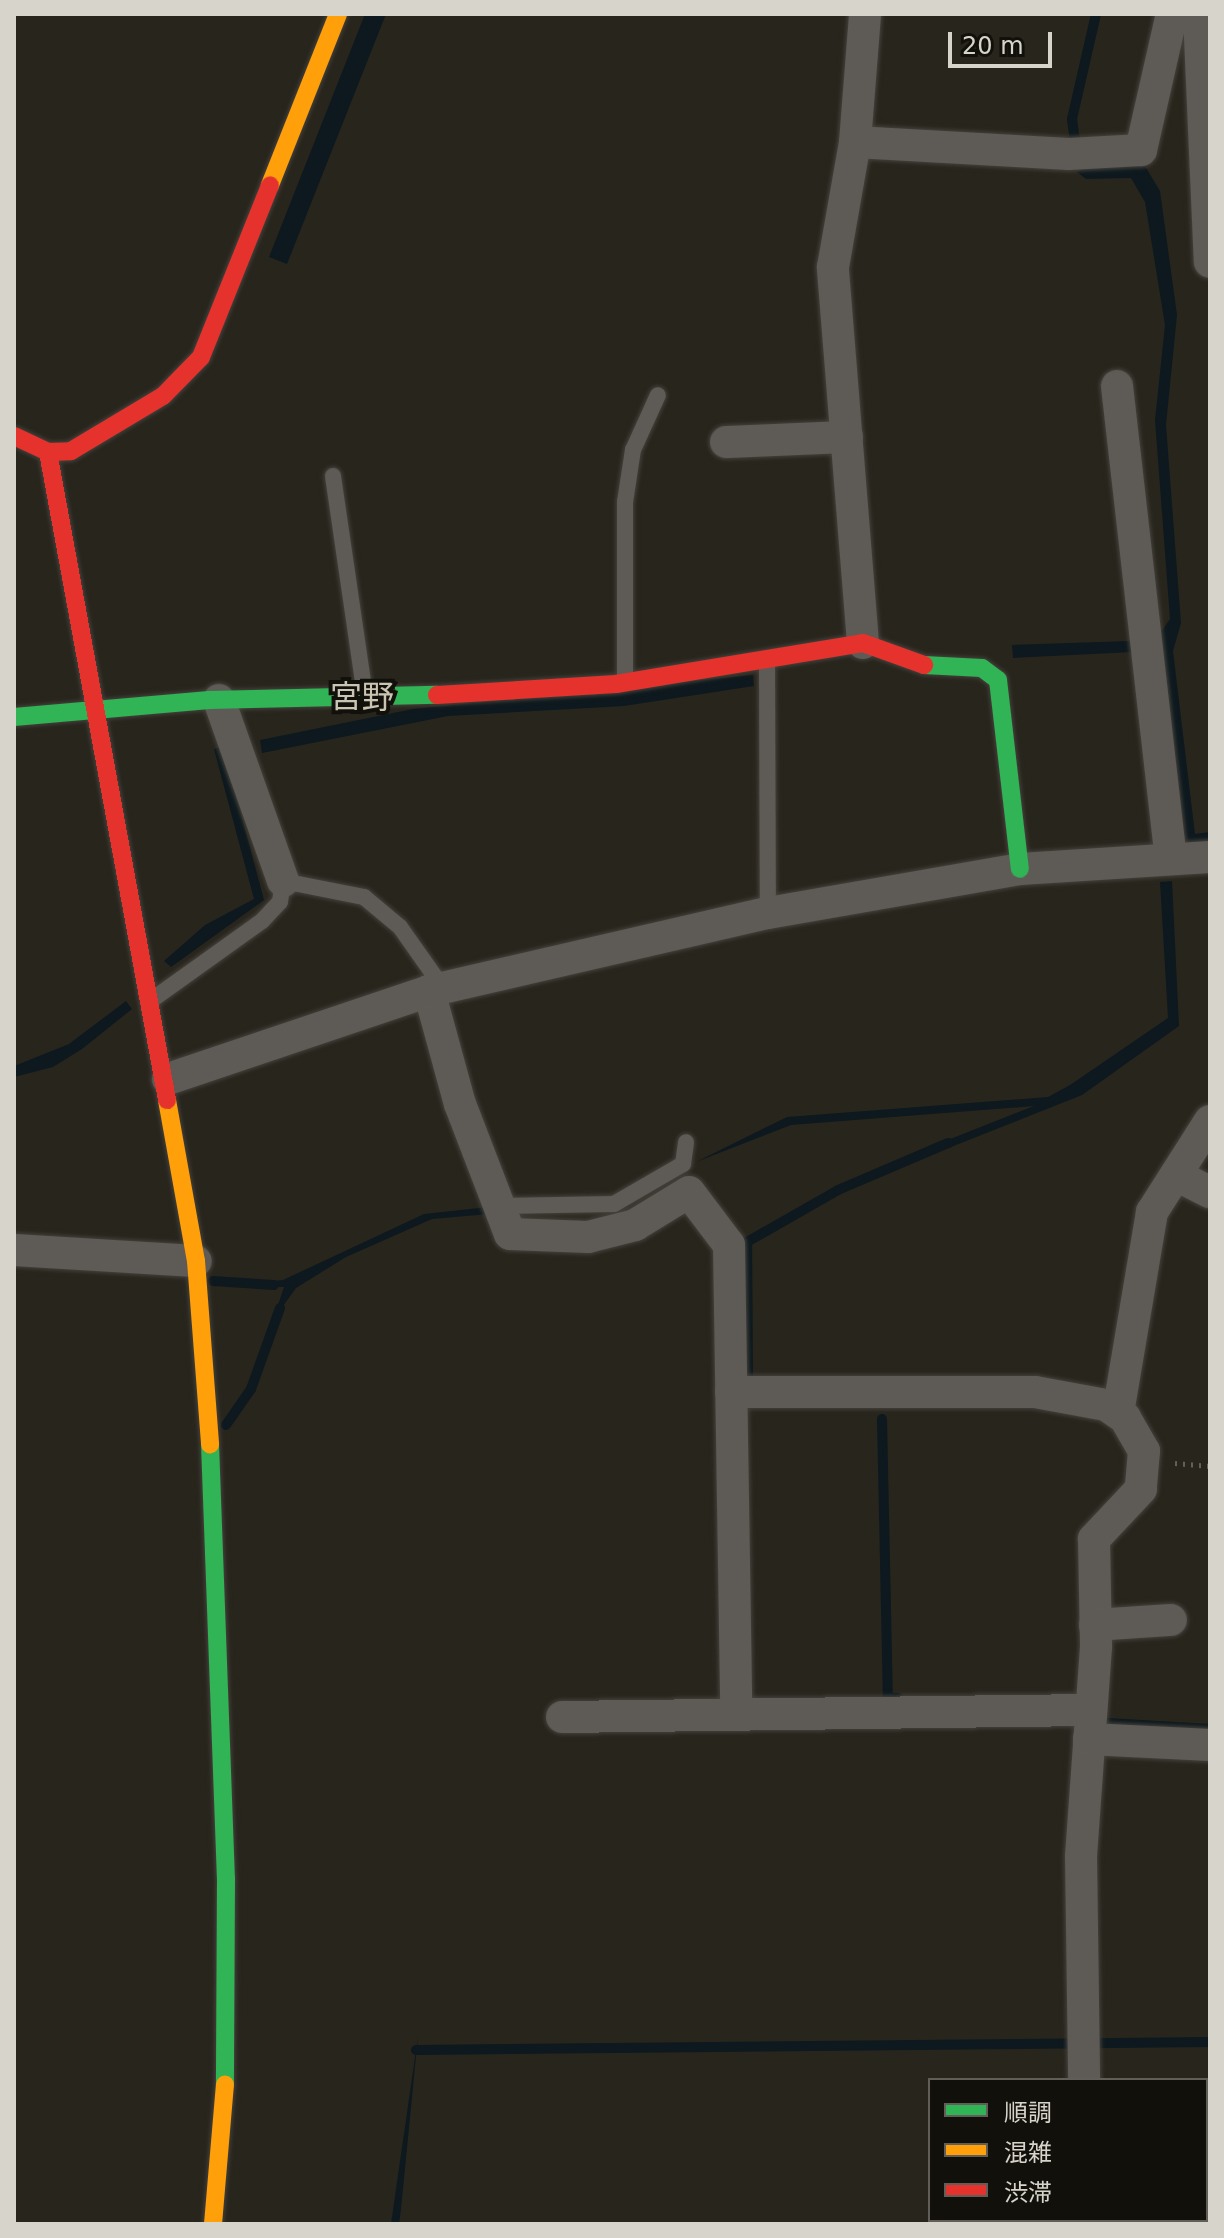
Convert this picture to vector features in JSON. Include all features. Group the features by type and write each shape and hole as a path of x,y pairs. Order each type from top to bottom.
{"street":[{"path":"14,436 48,452 71,451 163,396 201,357 338,14"},
{"path":"863,643 833,267 855,142 865,14"},
{"path":"855,142 1069,154 1141,150 1172,14"},
{"path":"1199,14 1210,262"},
{"path":"1117,386 1171,858"},
{"path":"726,442 847,437"},
{"path":"48,452 168,1079 196,1261 218,1553 226,1879 225,2097 213,2224"},
{"path":"14,717 219,700 365,699 625,682 863,643 913,665 982,668 998,680 1020,869"},
{"path":"219,700 283,881"},
{"path":"168,1079 436,990 768,913 1020,869 1210,857"},
{"path":"436,990 460,1104 510,1234 588,1237 635,1225 689,1192 729,1245 736,1715"},
{"path":"1118,1413 1152,1212 1210,1121"},
{"path":"1176,1175 1210,1192"},
{"path":"14,1250 196,1261"},
{"path":"731,1392 1035,1392 1118,1413 1144,1451 1146,1468 1141,1489 1094,1539 1095,1625 1081,1856 1084,2078"},
{"path":"1095,1625 1171,1620"},
{"path":"562,1717 736,1715 1090,1725 1210,1745"}],"lane":[{"path":"625,682 625,502 633,450 658,395"},
{"path":"333,476 365,699"},
{"path":"767,661 768,913"},
{"path":"153,999 262,921 280,902 283,881 364,897 400,927 436,990"},
{"path":"500,1206 614,1204 683,1164 686,1142"}],"shaded area":[{"path":"365,14 386,14 287,264 269,257"},
{"path":"1088,166 1145,166 1160,191 1177,315 1166,425 1181,623 1173,651 1195,834 1210,832 1210,845 1186,848 1156,639 1170,619 1155,420 1165,325 1145,202 1131,178 1086,179 1077,172"},
{"path":"1131,641 1133,652 1013,658 1012,645"},
{"path":"753,675 754,686 624,706 448,716 262,753 260,740 413,709"},
{"path":"223,747 264,900 171,967 164,961 205,925 254,899 214,749"},
{"path":"1172,881 1179,1026 1082,1095 946,1149 940,1143 1034,1106 791,1125 696,1162 787,1117 1048,1097 1070,1085 1168,1018 1160,882"},
{"path":"126,1001 132,1009 82,1049 53,1067 14,1077 14,1066 69,1044"},
{"path":"488,1207 489,1214 432,1219 346,1257 296,1288 273,1320 284,1287 260,1287 264,1282 283,1280 424,1214"},
{"path":"418,2036 399,2224 391,2224"}],"waterway":[{"path":"1076,148 1072,119 1096,14"},
{"path":"748,1375 747,1242 838,1190 948,1143"},
{"path":"213,1281 274,1285"},
{"path":"226,1425 251,1389 280,1308"},
{"path":"882,1419 888,1698 898,1698"},
{"path":"1108,1723 1210,1729"},
{"path":"416,2050 1210,2042"}],"traffic: fast":[{"path":"924,665 982,668 998,680 1020,869"},
{"path":"14,717 209,700 437,695"},
{"path":"210,1444 226,1879 225,2085"}],"traffic: slow":[{"path":"270,185 338,14"},
{"path":"167,1100 196,1261 210,1444"},
{"path":"213,2224 225,2085"}],"traffic: jam":[{"path":"14,436 48,452 71,451 163,396 201,357 270,185"},
{"path":"48,452 167,1100"},
{"path":"437,695 616,684 863,643 924,665"}],"district":[{"name":"宮野","path":"362,697"}]}
